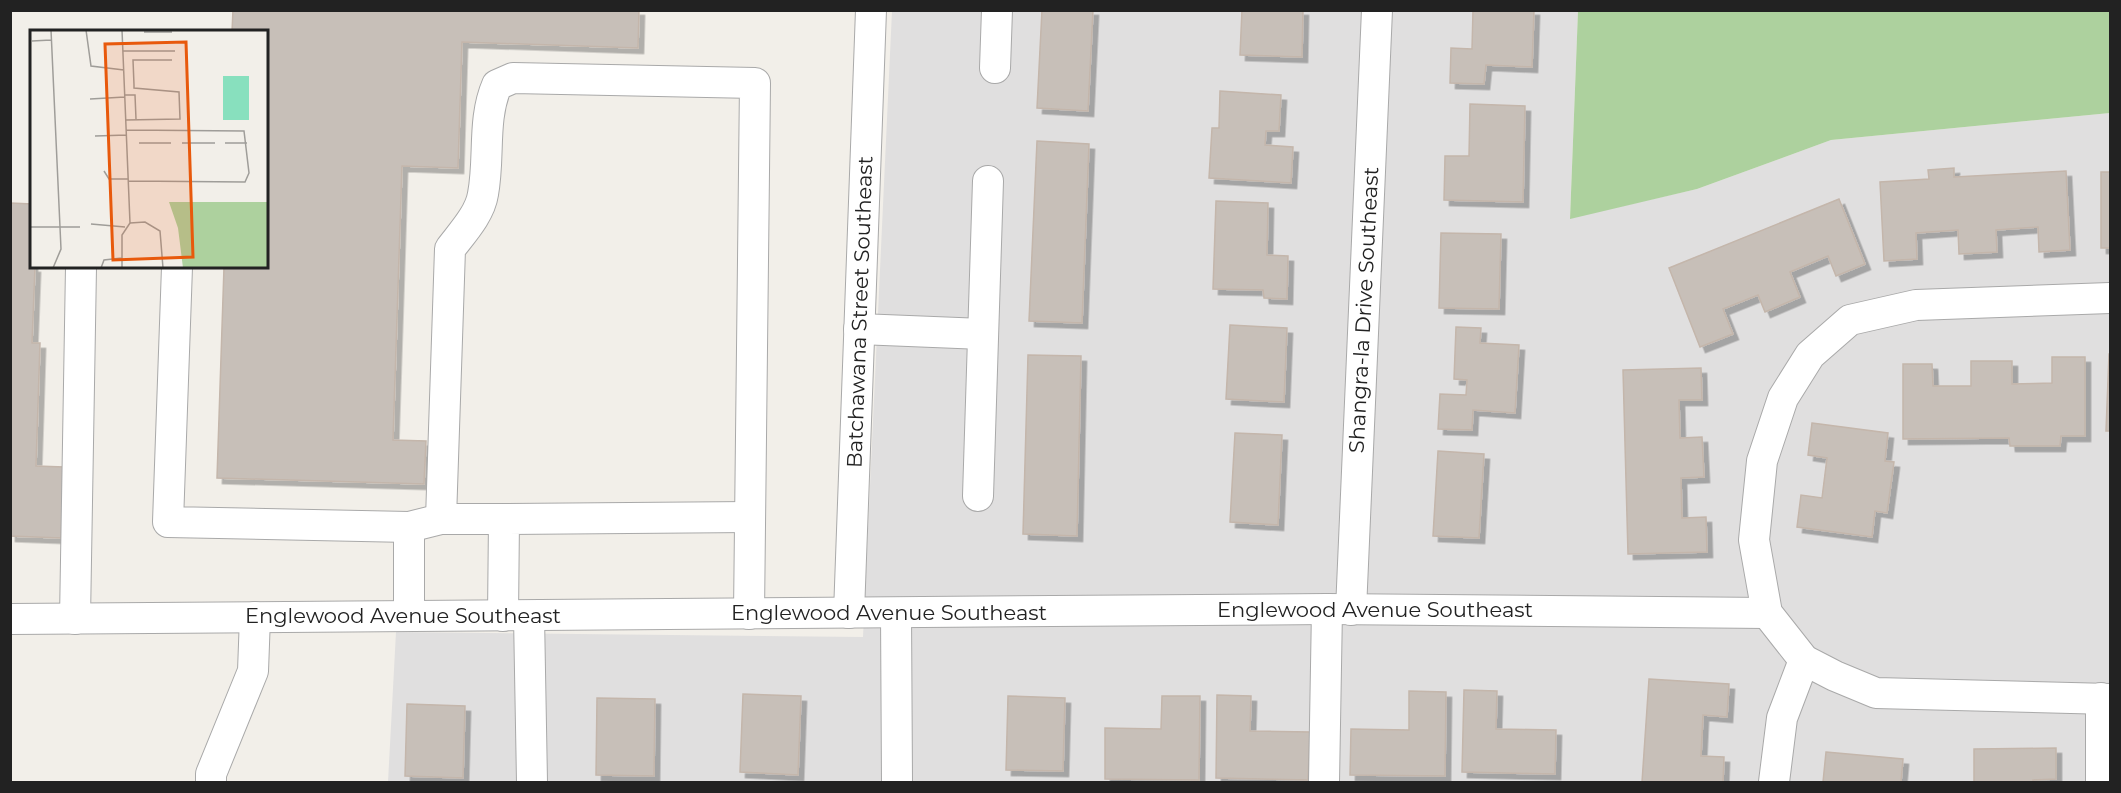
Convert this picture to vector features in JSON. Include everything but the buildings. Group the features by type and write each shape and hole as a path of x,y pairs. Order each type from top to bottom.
{"street":[{"name":"Batchawana Street Southeast","path":"849,614 871,10"},
{"path":"995,68 997,10"},
{"name":"Shangra-la Drive Southeast","path":"1324,783 1339,609 1377,10"},
{"path":"441,519 450,249 483,196 491,99 497,85 513,78 755,83 749,614"},
{"path":"978,496 988,181"},
{"path":"75,619 81,268"},
{"path":"177,268 168,522 409,527 441,519 750,517"},
{"path":"2101,783 2106,699 1876,693 1804,660 1767,613 1754,540 1762,461 1783,398 1810,355 1850,320 1916,305 2110,298"},
{"path":"859,329 983,334"},
{"path":"504,519 532,783"},
{"path":"409,527 409,616"},
{"name":"Englewood Avenue Southeast","path":"10,619 1339,609 1767,613"},
{"path":"896,613 897,783"},
{"path":"211,783 211,774 254,671 255,617"},
{"path":"1774,783 1782,718 1804,660"}],"shaded area":[{"path":"892,11 1578,11 1570,218 1697,189 1831,140 2110,113 2110,782 388,782 396,632 863,637"}],"green space":[{"path":"1578,11 2110,11 2110,113 1831,140 1697,189 1570,219"}]}
